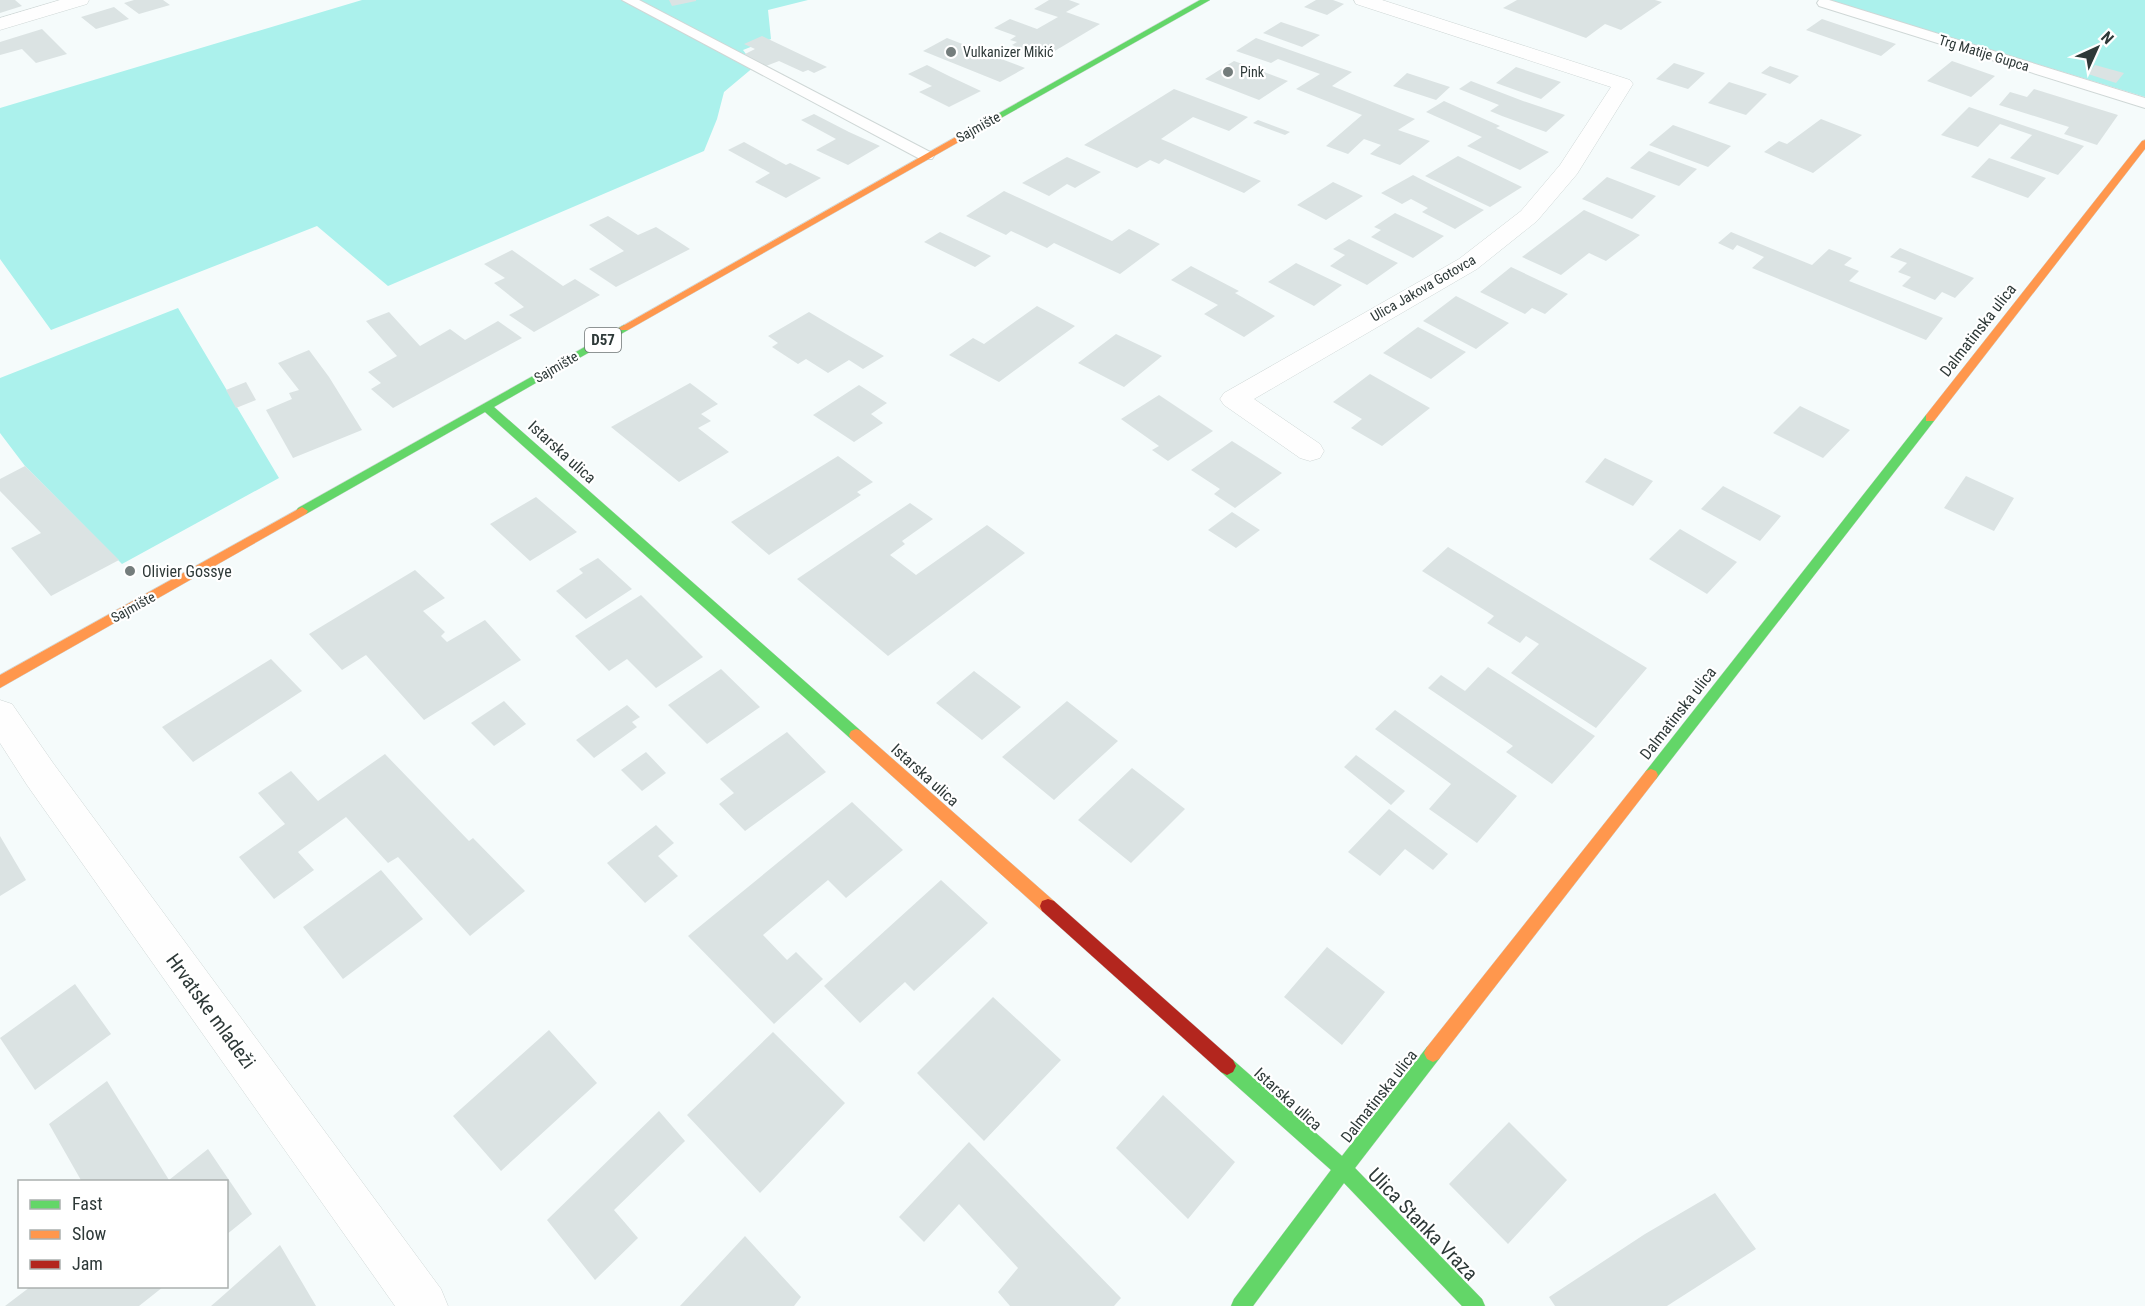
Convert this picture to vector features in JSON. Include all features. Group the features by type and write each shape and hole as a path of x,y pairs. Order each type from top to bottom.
{"street":[{"path":"0,24 80,0"},
{"name":"Sajmište","path":"0,682 926,156 1206,0"},
{"name":"Ulica Jakova Gotovca","path":"1310,451 1234,399 1468,264 1529,216 1569,169 1623,84 1363,0"},
{"name":"Dalmatinska ulica","path":"1241,1306 1343,1169 2145,142"},
{"name":"Istarska ulica","path":"486,406 1343,1169"},
{"name":"Hrvatske mladeži","path":"0,714 40,774 424,1306"},
{"name":"Ulica Stanka Vraza","path":"1343,1169 1474,1306"}],"lane":[{"path":"629,0 926,156"},
{"name":"Trg Matije Gupca","path":"1824,3 2145,103"}],"shaded area":[{"path":"362,0 808,0 768,10 771,39 743,50 755,66 724,92 717,119 704,151 388,286 317,226 51,330 0,259 0,108"},
{"path":"1827,0 2145,0 2145,97"},
{"path":"178,308 279,478 122,564 25,466 0,433 0,378"}],"building":[{"path":"0,0 15,0 22,6 0,13"},
{"path":"134,0 163,0 170,5 139,14 124,3"},
{"path":"669,0 696,0 696,1 672,6"},
{"path":"1049,0 1069,0 1080,4 1066,12 1100,24 1043,58 1012,45 1017,42 1010,40 1016,36 994,28 1010,19 1037,29 1058,17 1034,9"},
{"path":"1316,0 1333,0 1344,4 1327,15 1304,7"},
{"path":"1517,0 1655,0 1662,2 1621,30 1605,24 1586,38 1503,8"},
{"path":"114,7 129,19 96,29 81,17"},
{"path":"1822,19 1896,44 1881,56 1806,30"},
{"path":"1281,22 1320,35 1302,47 1263,33"},
{"path":"42,29 67,54 36,63 22,49 0,55 0,42"},
{"path":"762,36 827,67 814,73 808,70 803,72 779,61 766,66 743,55 755,49 744,44"},
{"path":"947,38 1025,68 1000,82 923,51"},
{"path":"1256,38 1352,72 1332,86 1415,119 1398,130 1430,141 1400,165 1370,154 1381,145 1364,139 1348,154 1326,146 1362,115 1296,89 1320,74 1278,59 1271,63 1236,51"},
{"path":"1234,61 1288,81 1259,100 1205,79"},
{"path":"1952,61 1995,76 1971,97 1927,81"},
{"path":"1674,63 1705,73 1688,89 1656,79"},
{"path":"927,65 981,91 949,107 919,92 932,86 908,74"},
{"path":"2095,65 2124,73 2116,83 2088,74"},
{"path":"1770,66 1799,76 1790,84 1761,73"},
{"path":"1516,67 1561,82 1541,99 1496,83"},
{"path":"1407,73 1450,87 1436,100 1393,86"},
{"path":"1471,81 1565,115 1546,132 1490,111 1499,105 1459,89"},
{"path":"1729,82 1767,94 1746,115 1708,103"},
{"path":"1174,89 1248,117 1229,131 1193,117 1161,139 1261,181 1244,193 1165,159 1159,164 1150,160 1137,168 1084,145"},
{"path":"2034,89 2118,115 2097,145 2064,134 2069,127 1999,105 2010,92 2027,97"},
{"path":"1444,101 1500,126 1496,128 1549,152 1520,170 1467,146 1482,137 1426,112"},
{"path":"1969,107 2084,146 2058,175 2010,158 2032,135 2000,124 1978,147 1941,135"},
{"path":"814,114 880,146 848,165 816,150 836,139 801,120"},
{"path":"1821,119 1862,135 1813,173 1764,152 1779,141 1787,144"},
{"path":"1258,120 1290,132 1285,135 1253,123"},
{"path":"1673,125 1731,146 1708,167 1649,145"},
{"path":"744,142 786,165 790,163 821,178 786,198 755,182 770,173 728,150"},
{"path":"1649,151 1697,169 1679,186 1630,168"},
{"path":"1458,156 1522,187 1490,207 1425,176"},
{"path":"1067,157 1101,172 1075,188 1067,184 1049,196 1022,183"},
{"path":"1989,158 2046,178 2028,198 1971,177"},
{"path":"1413,175 1484,210 1455,229 1422,212 1428,208 1411,199 1402,204 1381,193"},
{"path":"1607,177 1656,196 1632,219 1582,199"},
{"path":"1333,182 1363,196 1326,220 1297,205"},
{"path":"1004,191 1112,241 1129,229 1160,244 1120,274 1054,243 1047,248 1011,231 1006,235 966,216"},
{"path":"1584,210 1640,235 1606,261 1589,253 1561,275 1522,257"},
{"path":"1395,213 1444,236 1413,258 1371,237 1381,230 1374,227"},
{"path":"608,216 638,235 656,227 690,249 616,287 589,269 624,251 589,225"},
{"path":"940,232 991,256 975,267 924,242"},
{"path":"1731,232 1812,265 1829,249 1852,258 1844,265 1859,271 1849,281 1943,318 1926,340 1752,268 1764,257 1737,245 1733,250 1718,243"},
{"path":"1349,239 1398,263 1367,285 1330,266 1345,255 1333,249"},
{"path":"1900,248 1974,278 1955,298 1942,292 1935,300 1902,286 1911,277 1898,272 1907,263 1890,257"},
{"path":"512,250 563,286 575,279 600,295 534,332 509,315 524,307 494,283 505,278 484,264"},
{"path":"1296,263 1342,285 1314,306 1268,282"},
{"path":"1191,266 1239,291 1235,293 1275,316 1244,337 1204,314 1218,305 1171,280"},
{"path":"1511,267 1568,294 1545,314 1532,308 1525,314 1480,292"},
{"path":"1456,296 1509,323 1476,349 1423,321"},
{"path":"1037,306 1075,326 999,382 949,355 973,338 984,344"},
{"path":"389,312 420,346 450,329 465,340 498,321 522,338 393,408 371,389 381,383 368,372 397,356 366,321"},
{"path":"809,312 884,356 863,369 849,360 828,373 806,359 798,364 772,347 778,343 768,336"},
{"path":"1418,327 1466,352 1431,379 1383,353"},
{"path":"1116,334 1162,356 1124,387 1078,363"},
{"path":"309,350 362,430 293,458 266,410 292,399 289,393 299,390 278,363"},
{"path":"1370,374 1430,408 1382,446 1351,428 1362,419 1333,402"},
{"path":"246,382 256,400 236,408 226,390"},
{"path":"690,383 718,404 701,414 711,421 698,428 729,452 679,482 611,427"},
{"path":"859,385 887,403 871,414 883,423 854,442 813,415"},
{"path":"1159,395 1213,431 1168,461 1152,450 1159,446 1121,419"},
{"path":"1800,406 1850,430 1823,458 1773,433"},
{"path":"1232,441 1282,473 1235,508 1214,494 1220,489 1191,470"},
{"path":"838,456 873,482 857,492 861,495 769,555 731,522"},
{"path":"1605,458 1653,481 1633,506 1585,482"},
{"path":"25,466 119,560 51,596 11,548 41,533 0,491 0,479"},
{"path":"1966,476 2014,498 1994,531 1944,508"},
{"path":"1723,486 1781,516 1760,541 1701,509"},
{"path":"536,497 577,532 530,561 490,524"},
{"path":"910,503 933,519 902,541 905,544 890,555 916,575 987,525 1025,553 888,656 797,579"},
{"path":"1232,512 1260,530 1236,548 1208,530"},
{"path":"1680,529 1737,562 1707,594 1649,559"},
{"path":"1448,547 1647,668 1596,728 1511,673 1539,644 1526,636 1520,643 1487,623 1494,616 1422,571"},
{"path":"598,558 632,589 586,619 556,591 583,573 579,569"},
{"path":"415,570 445,598 423,611 445,632 441,636 447,642 485,620 521,660 424,720 366,655 342,670 309,634"},
{"path":"641,595 703,657 656,688 627,659 609,671 575,636"},
{"path":"271,659 302,691 193,762 162,727"},
{"path":"1488,667 1595,736 1552,784 1506,752 1513,746 1428,688 1441,675 1465,691"},
{"path":"721,669 760,707 707,744 668,705"},
{"path":"974,671 1021,707 982,740 936,703"},
{"path":"504,701 526,724 494,746 471,723"},
{"path":"1067,701 1118,741 1054,800 1002,757"},
{"path":"627,705 640,717 632,722 637,727 594,758 576,740"},
{"path":"1395,710 1517,796 1477,843 1429,809 1451,784 1375,729"},
{"path":"787,732 826,772 745,831 719,804 734,793 720,779"},
{"path":"646,752 666,773 642,791 621,770"},
{"path":"385,754 469,841 473,838 525,891 470,936 398,857 388,863 346,817 298,852 314,870 274,899 239,857 285,824 258,793 291,771 318,801"},
{"path":"1356,755 1405,791 1391,805 1344,767"},
{"path":"1132,768 1185,809 1131,863 1078,820"},
{"path":"852,802 903,850 846,898 828,880 763,935 787,960 796,952 823,979 774,1024 688,936"},
{"path":"1389,809 1448,854 1433,870 1405,849 1380,876 1348,852"},
{"path":"656,825 674,843 658,856 678,876 645,903 607,863"},
{"path":"0,836 26,880 0,896"},
{"path":"381,870 423,919 343,979 303,927"},
{"path":"941,880 988,923 914,991 905,982 860,1023 824,986"},
{"path":"1327,947 1385,992 1342,1045 1284,997"},
{"path":"75,984 111,1034 35,1090 0,1038"},
{"path":"993,997 1061,1060 984,1141 917,1073"},
{"path":"549,1030 597,1083 501,1171 453,1116"},
{"path":"773,1032 845,1103 760,1193 687,1115"},
{"path":"107,1081 169,1180 81,1180 49,1124"},
{"path":"1163,1095 1235,1162 1188,1219 1116,1148"},
{"path":"659,1111 685,1141 614,1210 638,1238 595,1280 547,1220"},
{"path":"1509,1122 1567,1180 1508,1244 1449,1184"},
{"path":"969,1142 1121,1298 1114,1306 1010,1306 998,1292 1018,1268 959,1204 924,1242 899,1217"},
{"path":"208,1149 252,1214 228,1233 228,1180 169,1180"},
{"path":"1715,1193 1756,1249 1667,1306 1555,1306 1549,1297 1645,1234"},
{"path":"745,1236 801,1297 794,1306 680,1306"},
{"path":"280,1245 316,1306 211,1306 218,1300"},
{"path":"29,1288 162,1288 139,1306 5,1306"}],"traffic: fast":[{"path":"998,116 1206,0"},
{"path":"302,511 624,328"},
{"path":"486,406 856,735"},
{"path":"1651,775 1930,418"},
{"path":"1241,1306 1433,1053"},
{"path":"1227,1066 1343,1169 1475,1306"}],"traffic: slow":[{"path":"624,328 998,116"},
{"path":"1930,418 2145,143"},
{"path":"0,682 302,511"},
{"path":"856,735 1048,906"},
{"path":"1433,1053 1651,775"}],"traffic: jam":[{"path":"1048,906 1227,1066"}],"place":[{"name":"Vulkanizer Mikić","path":"951,52"},
{"name":"Pink","path":"1228,72"},
{"name":"Olivier Gossye","path":"130,571"}]}
